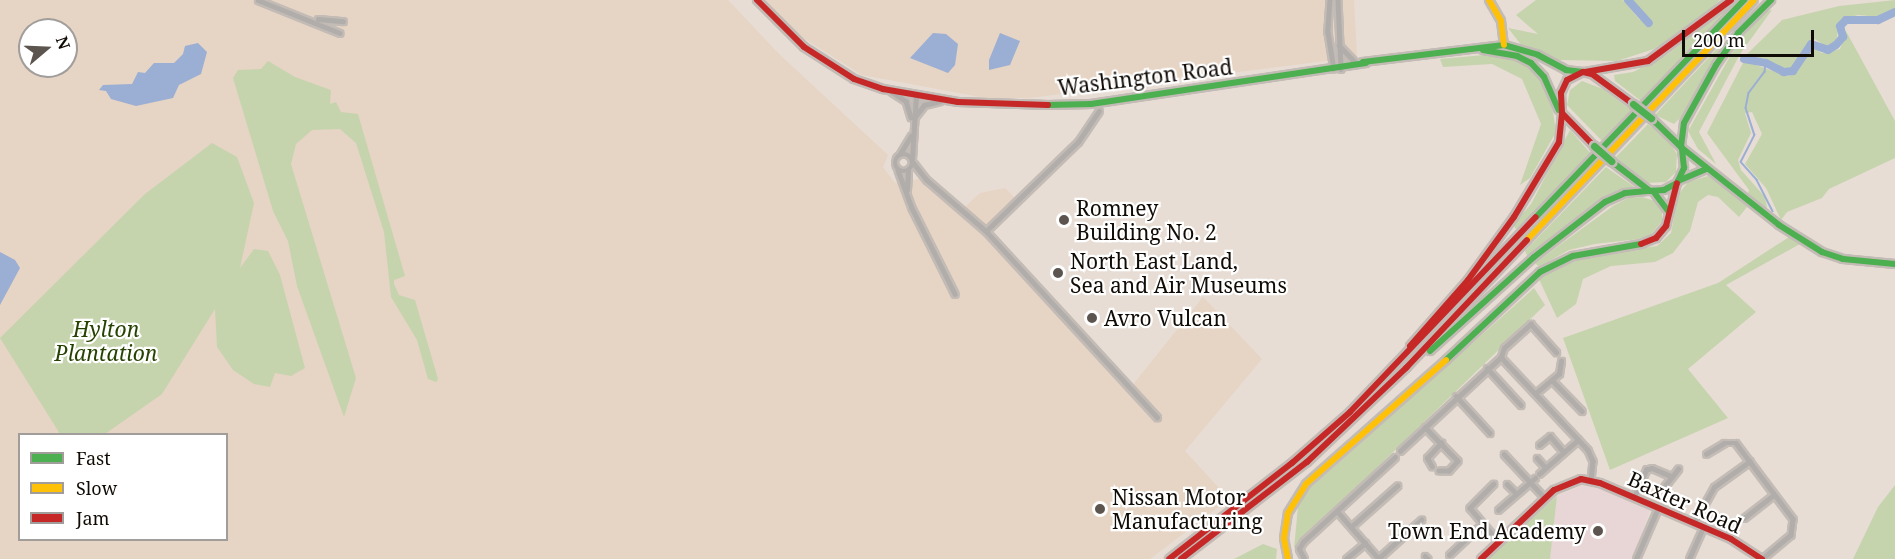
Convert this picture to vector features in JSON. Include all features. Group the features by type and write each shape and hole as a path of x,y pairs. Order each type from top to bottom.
{"main road":[{"name":"Washington Road","path":"757,0 821,60 882,88 946,100 1006,106 1091,104 1504,45"},
{"path":"1489,0 1501,21 1504,45 1538,55 1566,70 1584,72 1618,69 1648,61 1731,0"},
{"path":"1169,559 1292,463 1350,412 1744,0"},
{"path":"1378,396 1756,0"},
{"path":"1288,559 1284,538 1288,513 1306,484 1411,394 1531,279 1563,259 1651,242 1664,230 1677,182 1685,165 1682,147 1684,123 1716,64 1732,41 1771,0"},
{"path":"1480,49 1517,56 1531,63 1544,77 1561,113 1611,161 1652,191 1668,211"},
{"name":"Washington Road","path":"1337,68 1366,63"},
{"path":"1584,72 1599,78 1651,118 1706,169 1724,177 1779,225 1822,252 1843,259 1895,264"},
{"path":"1350,412 1468,280 1515,217 1559,142 1563,86 1584,72"},
{"path":"1181,559 1307,462 1378,396 1590,213 1620,194 1652,191 1706,169"},
{"path":"1481,559 1563,483 1592,480"},
{"name":"Baxter Road","path":"1592,480 1703,527 1757,558"}],"street":[{"path":"258,0 312,19 340,33"},
{"path":"1330,0 1328,32 1337,68"},
{"path":"1337,68 1338,0"},
{"path":"312,19 343,21"},
{"path":"1339,45 1356,63"},
{"path":"882,88 907,103 912,123"},
{"path":"908,196 916,95"},
{"path":"912,123 924,105 946,100"},
{"path":"986,231 1078,142 1099,111"},
{"path":"911,136 895,162 908,196 955,294"},
{"path":"899,155 912,160 919,171 986,231 1157,417"},
{"path":"898,170 919,171"},
{"path":"1400,451 1456,396 1501,357 1504,348 1531,324 1556,352"},
{"path":"1501,357 1578,440 1593,461 1592,480"},
{"path":"1536,393 1562,369 1561,361"},
{"path":"1487,368 1521,405"},
{"path":"1552,380 1582,411"},
{"path":"1456,396 1490,434"},
{"path":"1425,427 1458,461 1449,471 1438,471"},
{"path":"1539,445 1550,436 1564,452"},
{"path":"1498,510 1578,440"},
{"path":"1706,454 1731,442 1750,461 1795,525 1791,535 1757,558"},
{"path":"1432,467 1427,458 1441,443"},
{"path":"1504,454 1535,478 1545,498"},
{"path":"1304,559 1300,546 1395,457"},
{"path":"1537,458 1546,468"},
{"path":"1694,523 1714,488 1750,461"},
{"path":"1634,497 1646,470 1652,468 1671,476"},
{"path":"1664,488 1678,469"},
{"path":"1494,483 1470,508 1498,541"},
{"path":"1507,484 1516,493"},
{"path":"1351,527 1396,486"},
{"path":"1744,518 1773,495"},
{"path":"1636,559 1658,507"},
{"path":"1337,511 1379,559 1421,520"},
{"path":"1449,555 1482,524"},
{"path":"1689,559 1703,527"},
{"path":"1346,559 1365,543"}],"shaded area":[{"name":"Nissan Motor Manufacturing","path":"0,0 728,0 779,54 888,155 883,167 895,183 919,179 978,230 1127,392 1203,297 1262,359 1185,451 1229,499 1150,559 0,559"},
{"path":"763,0 1354,0 1357,57 1029,98 986,98 862,75 805,39"},
{"path":"1005,188 1016,199 986,228 965,207 980,193"},
{"name":"Town End Academy","path":"1584,485 1598,487 1650,510 1633,559 1550,559 1557,496"}],"green space":[{"path":"1536,0 1623,0 1640,20 1647,19 1631,0 1720,0 1695,24 1654,49 1617,61 1559,60 1522,46 1508,28 1538,34 1516,15"},
{"path":"1738,0 1641,101 1615,81 1614,75 1633,72 1668,54"},
{"path":"1895,0 1895,8 1879,17 1858,15 1844,19 1839,24 1836,43 1828,48 1815,39 1791,70 1783,70 1767,59 1745,56 1782,20 1839,6"},
{"path":"1772,10 1740,54 1699,132 1716,164 1698,149 1688,131 1738,42 1766,11"},
{"path":"1846,31 1895,121 1895,158 1829,189 1822,198 1787,212 1781,220 1766,188 1745,164 1762,134 1752,112 1745,113 1751,133 1738,160 1741,170 1765,197 1768,213 1747,196 1749,190 1707,133 1744,61 1788,76 1795,73 1813,48 1822,53 1840,49"},
{"path":"1726,39 1682,116 1674,124 1655,115"},
{"path":"1495,54 1524,63 1542,80 1553,111 1556,132 1530,178 1520,185 1541,124 1522,79 1492,64 1443,67 1440,59"},
{"path":"268,61 295,77 331,90 330,104 336,102 341,112 358,114 405,276 394,280 394,284 399,295 415,300 438,379 436,382 428,379 417,340 391,297 384,232 356,143 340,129 312,130 296,144 291,164 356,378 344,417 297,286 288,241 273,211 233,78 238,70 261,69"},
{"path":"1582,81 1603,89 1631,110 1602,141 1567,105 1570,90"},
{"path":"1648,124 1667,138 1677,154 1676,172 1666,182 1646,183 1616,157"},
{"path":"1570,130 1593,156 1518,232 1513,225 1531,204"},
{"name":"Hylton Plantation","path":"212,143 237,157 254,203 240,268 254,249 268,251 280,275 305,368 291,376 275,373 270,387 254,384 233,370 217,347 215,309 162,394 106,433 59,433 0,338 145,194"},
{"path":"1606,167 1636,188 1608,196 1528,258 1525,251"},
{"path":"1708,176 1727,186 1747,207 1739,217 1718,197 1708,195 1698,202 1690,231 1673,253 1655,262 1611,266 1583,279 1576,304 1557,318 1538,277 1584,257 1657,246 1671,233 1678,195 1688,182"},
{"path":"1642,197 1655,201 1662,211 1662,221 1648,238 1595,244 1569,250 1539,267 1535,263 1613,206 1628,198"},
{"path":"1789,237 1800,244 1726,285 1756,312 1688,369 1728,418 1610,470 1563,338 1718,283"},
{"path":"1534,288 1545,305 1294,548 1298,507 1308,490"},
{"path":"1895,485 1895,559 1853,559 1878,507"},
{"path":"1557,496 1550,559 1489,559 1497,549"},
{"path":"1263,544 1277,549 1276,559 1234,559"}],"water":[{"path":"933,33 946,34 958,44 955,65 948,73 910,58"},
{"path":"1000,33 1020,41 1010,65 989,70 989,60"},
{"path":"198,43 207,52 201,74 179,85 173,98 136,106 111,99 106,91 99,90 103,85 132,84 138,72 145,73 154,63 174,63 183,54 185,46"},
{"path":"0,252 15,260 20,268 0,305"}],"waterway":[{"path":"1628,0 1649,23"},
{"path":"1744,59 1766,63 1784,72 1793,71 1811,44 1828,50 1836,45 1843,37 1840,26 1846,20 1878,20 1895,12"},
{"path":"1766,63 1765,72 1749,93 1746,108 1755,135 1741,162 1757,180 1773,211"}],"traffic: fast":[{"path":"1536,217 1744,0"},
{"path":"1681,147 1684,123 1716,65 1738,33 1771,0"},
{"path":"1363,62 1504,45 1538,55 1566,70 1583,72"},
{"path":"1483,50 1517,56 1531,63 1544,77 1559,110"},
{"path":"1048,105 1091,104 1366,63"},
{"path":"1633,104 1651,118"},
{"path":"1611,161 1650,191 1664,190 1677,183 1684,168 1682,148 1651,118"},
{"path":"1594,146 1611,161"},
{"path":"1682,148 1779,225 1822,252 1843,259 1895,264"},
{"path":"1678,181 1706,169"},
{"path":"1430,351 1534,257 1605,202 1625,193 1650,191"},
{"path":"1653,191 1668,211"},
{"path":"1446,360 1540,272 1573,256 1641,244"}],"traffic: slow":[{"path":"1489,0 1501,21 1504,45"},
{"path":"1527,240 1754,0"},
{"path":"1288,559 1284,538 1288,513 1306,484 1446,360"}],"traffic: jam":[{"path":"757,0 804,47 854,79 883,89 958,102 1048,105"},
{"path":"1585,72 1648,61 1731,0"},
{"path":"1594,146 1562,113 1561,93 1567,80 1583,72 1592,74 1633,104"},
{"path":"1410,346 1468,280 1514,217 1559,142 1562,113"},
{"path":"1641,244 1656,238 1666,226 1677,183"},
{"path":"1169,559 1292,463 1350,412 1536,217"},
{"path":"1181,559 1307,462 1406,368 1527,240"},
{"path":"1481,559 1554,490 1581,479 1600,483 1731,539 1762,559"}],"place":[{"name":"Romney Building No. 2","path":"1064,220"},
{"name":"North East Land, Sea and Air Museums","path":"1058,273"},
{"name":"Avro Vulcan","path":"1092,318"},
{"name":"Nissan Motor Manufacturing","path":"1100,509"},
{"name":"Town End Academy","path":"1598,531"}]}
